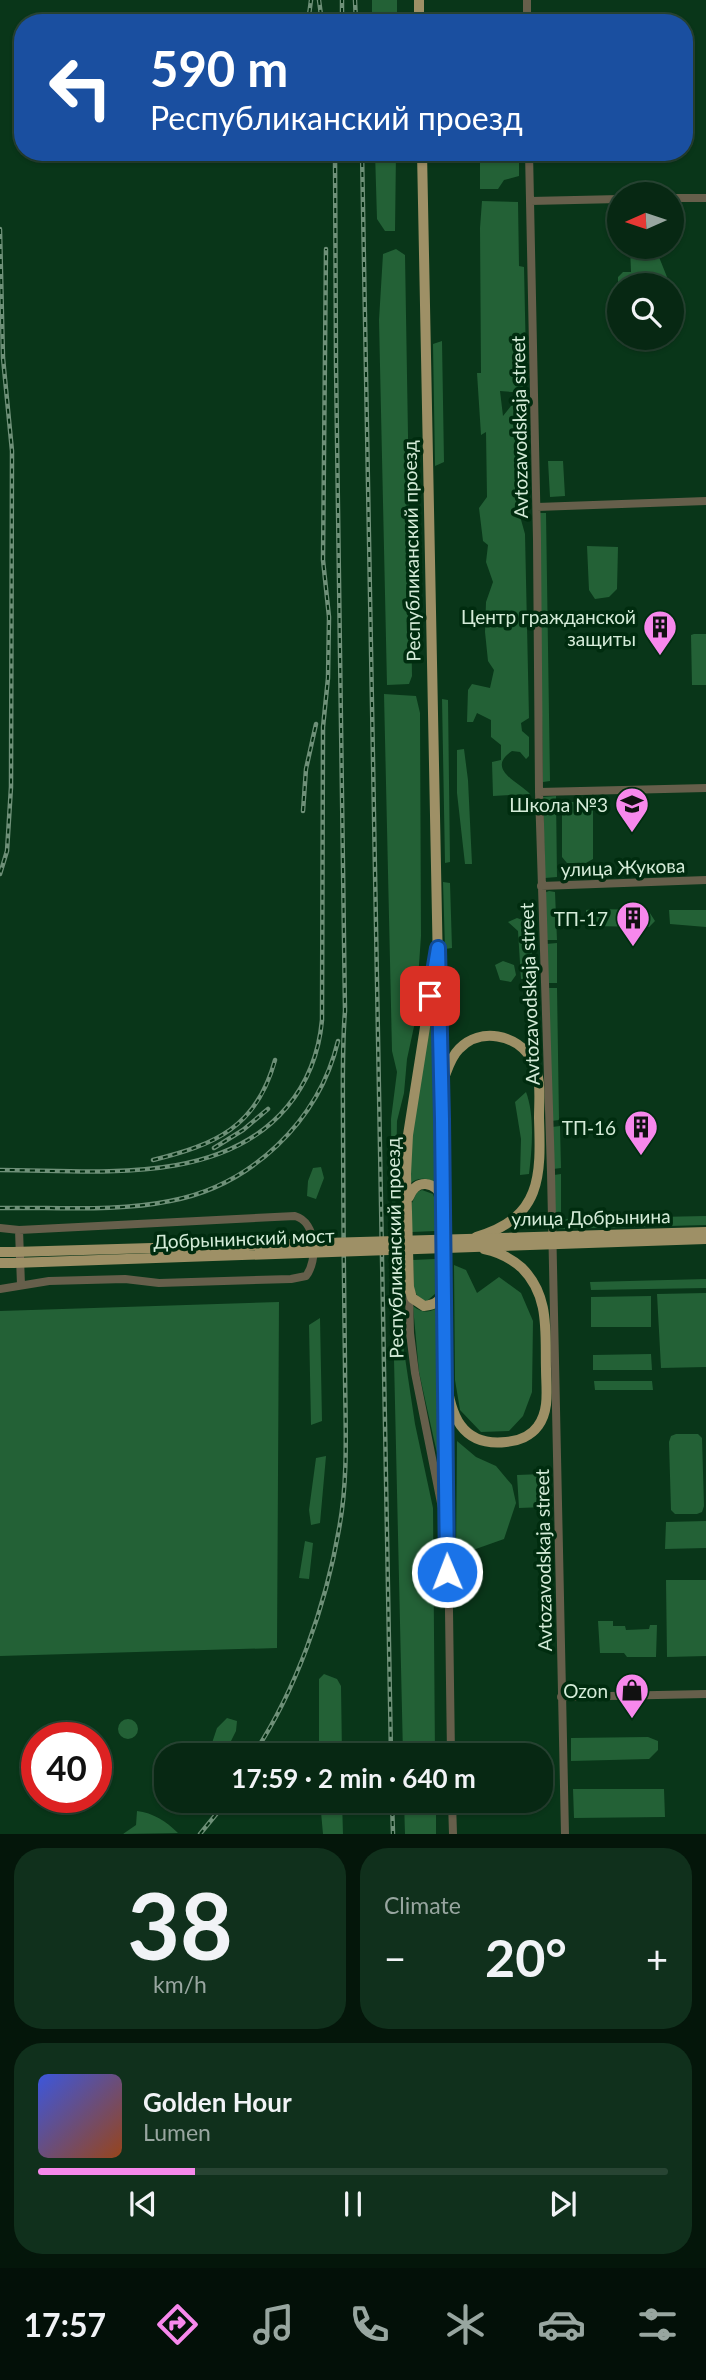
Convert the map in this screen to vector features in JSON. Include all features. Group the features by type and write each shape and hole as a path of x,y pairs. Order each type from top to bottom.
{"main road":[{"name":"Республиканский проезд","path":"422,161 446,1377"},
{"name":"Республиканский проезд","path":"409,1287 406,1174 410,1115 438,948"},
{"path":"442,1092 447,1069 460,1048 470,1041 493,1035 515,1042 524,1048 535,1067 540,1154 536,1187 520,1213 476,1242"},
{"path":"407,1206 413,1188 420,1184 434,1186 443,1199"},
{"name":"улица Добрынина","path":"476,1242 706,1232"},
{"name":"улица Добрынина","path":"476,1242 706,1239"},
{"path":"446,1377 451,1407 459,1423 471,1435 486,1442 509,1442 533,1433 545,1414 547,1397 544,1307 540,1291 530,1276 506,1256 476,1242"},
{"name":"Добрынинский мост","path":"13,1257 476,1242"},
{"path":"0,1252 13,1257"},
{"path":"0,1263 13,1257"},
{"path":"409,1287 412,1298 425,1306 437,1303 445,1288"}],"street":[{"name":"Avtozavodskaja street","path":"529,161 537,507 541,886 552,1199 565,1834"},
{"path":"684,198 706,198"},
{"path":"530,201 607,199"},
{"path":"537,507 706,501"},
{"path":"539,792 706,788"},
{"name":"улица Жукова","path":"541,886 706,880"},
{"path":"0,1228 19,1230 295,1216 304,1220 308,1226 313,1257 306,1276 291,1279 159,1283 125,1279 49,1281 0,1289"},
{"path":"19,1230 21,1285"},
{"name":"Республиканский проезд","path":"409,1287 409,1324 415,1373 440,1492 447,1546"},
{"name":"Республиканский проезд","path":"446,1377 451,1743"},
{"path":"561,1698 706,1694"},
{"path":"452,1813 453,1834"}],"green space":[{"path":"372,0 397,0 397,14 372,14"},
{"path":"375,161 396,161 395,231 385,231 377,219"},
{"path":"480,161 519,161 519,176 504,180 498,189 480,189"},
{"path":"482,201 518,202 519,266 524,267 526,360 522,360 524,393 500,391 503,416 511,406 525,403 528,504 518,509 525,534 529,718 521,723 522,731 529,737 529,756 526,759 520,752 512,751 502,764 507,775 530,794 493,796 492,762 501,760 501,745 491,737 491,720 477,713 473,722 467,722 468,690 472,684 490,688 494,670 488,661 485,632 486,602 493,582 486,562 488,545 483,541 479,508 487,497 486,432 481,435 477,373 481,373"},
{"path":"396,249 405,255 412,676 409,684 387,685 379,320 383,254"},
{"path":"630,259 660,259 665,273 622,273 631,272"},
{"path":"442,341 444,462 435,466 433,344"},
{"path":"548,461 563,461 565,496 550,497"},
{"path":"539,513 546,513 550,781 543,782"},
{"path":"587,546 618,547 617,589 609,597 595,599 589,590"},
{"path":"706,634 706,685 692,685 691,635"},
{"path":"384,694 416,696 420,713 421,936 415,1022 397,1121 395,1225 392,1222 391,1119 397,1072 392,1051"},
{"path":"442,699 448,700 450,862 445,863"},
{"path":"464,749 472,864 465,864 457,793 457,750"},
{"path":"556,796 557,877 545,878 543,797"},
{"path":"568,802 586,802 593,809 593,859 584,864 567,863 562,857 562,809"},
{"path":"443,882 450,883 452,948 445,949"},
{"path":"555,892 557,940 545,940 544,893"},
{"path":"586,910 648,910 655,921 649,927 589,926 586,923"},
{"path":"669,910 706,910 706,927 670,924"},
{"path":"517,918 531,923 533,978 521,979 518,931 508,922"},
{"path":"557,943 557,983 547,983 546,944"},
{"path":"503,961 514,965 516,975 511,982 500,980 495,965"},
{"path":"547,988 557,988 559,1120 551,1121"},
{"path":"432,1005 438,1184 424,1179 409,1184 413,1117"},
{"path":"526,1092 532,1122 531,1154 529,1174 520,1175 521,1139 515,1102"},
{"path":"560,1126 561,1168 553,1169 552,1127"},
{"path":"321,1167 324,1178 316,1199 307,1196 308,1181 313,1168"},
{"path":"561,1174 561,1213 555,1213 554,1175"},
{"path":"422,1190 433,1194 435,1200 435,1231 412,1232 412,1203 417,1192"},
{"path":"706,1216 706,1225 559,1229 560,1219"},
{"path":"435,1259 436,1293 427,1301 420,1300 414,1290 413,1260"},
{"path":"454,1265 466,1270 477,1293 499,1277 521,1293 533,1321 532,1392 523,1416 509,1431 481,1432 460,1410 455,1380"},
{"path":"392,1271 415,1424 433,1508 435,1743 403,1743"},
{"path":"706,1279 706,1288 591,1290 590,1282"},
{"path":"706,1293 706,1367 661,1368 657,1294"},
{"path":"651,1296 651,1327 591,1327 591,1297"},
{"path":"279,1302 277,1648 0,1656 0,1311"},
{"path":"441,1305 442,1476 419,1372 413,1306 427,1312"},
{"path":"320,1318 322,1421 311,1425 309,1325"},
{"path":"651,1354 652,1370 593,1370 593,1355"},
{"path":"594,1381 652,1381 653,1390 595,1390"},
{"path":"698,1434 702,1438 704,1506 702,1512 697,1514 675,1514 671,1510 669,1442 671,1436"},
{"path":"457,1441 476,1457 496,1466 512,1485 516,1503 504,1539 456,1556"},
{"path":"326,1456 320,1523 311,1525 309,1510 316,1458"},
{"path":"542,1474 544,1507 519,1508 517,1475"},
{"path":"706,1521 706,1548 665,1549 666,1522"},
{"path":"305,1541 313,1543 309,1579 299,1578"},
{"path":"666,1580 706,1580 706,1656 667,1657"},
{"path":"598,1621 613,1621 613,1626 625,1626 626,1630 649,1629 650,1625 657,1625 656,1657 600,1653"},
{"path":"324,1674 337,1679 341,1686 342,1743 319,1743 319,1679"},
{"path":"227,1718 237,1721 230,1743 212,1743 217,1728"},
{"path":"128,1719 135,1722 138,1729 135,1736 128,1739 121,1736 118,1729 121,1722"},
{"path":"648,1737 658,1741 658,1750 649,1759 571,1761 571,1738"},
{"path":"573,1789 664,1789 665,1817 574,1818"},
{"path":"137,1811 159,1818 178,1833 123,1834 136,1825"},
{"path":"321,1813 342,1813 343,1834 323,1834"},
{"path":"404,1813 436,1813 436,1834 405,1834"}],"railway":[{"path":"309,14 311,0"},
{"path":"319,0 321,14"},
{"path":"342,0 342,14"},
{"path":"355,0 356,14"},
{"path":"261,1743 296,1675 317,1617 339,1529 345,1468 345,1011 335,161"},
{"path":"362,161 391,1743"},
{"path":"0,229 3,358 12,451 11,787 7,851 0,874"},
{"path":"0,1170 114,1171 154,1168 192,1162 227,1151 259,1133 287,1107 301,1088 311,1066 322,1020 323,727 328,678 329,617 323,560 326,249"},
{"path":"303,811 306,769 316,724"},
{"path":"0,1208 107,1208 150,1204 200,1193 228,1181 254,1165 298,1123 329,1070 338,1041"},
{"path":"153,1160 196,1147 230,1130 257,1102 275,1060"},
{"path":"214,1148 243,1130 268,1109"},
{"path":"200,1834 217,1813"},
{"path":"392,1813 393,1834"}],"place":[{"name":"Центр гражданской защиты","path":"660,657"},
{"name":"Школа №3","path":"632,834"},
{"name":"ТП-17","path":"633,948"},
{"name":"ТП-16","path":"641,1157"},
{"name":"Ozon","path":"632,1720"}],"route":[{"path":"430,996 438,948 447,1572"}]}
